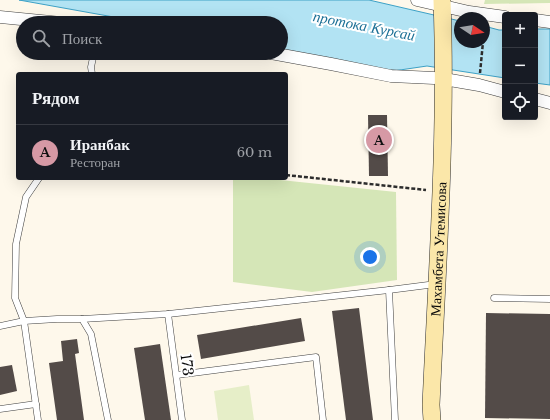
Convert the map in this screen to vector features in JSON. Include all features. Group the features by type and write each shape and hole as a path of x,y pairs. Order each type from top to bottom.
{"street":[{"path":"417,0 442,3 469,12 502,17"},
{"name":"Махамбета Утемисова","path":"432,420 431,406 441,192 439,78 442,3"},
{"path":"0,17 16,19"},
{"path":"538,20 550,22"},
{"path":"288,56 391,76 439,78 479,85 502,91"},
{"path":"538,101 550,103"}],"lane":[{"path":"92,60 92,72"},
{"path":"38,180 26,197 16,244 15,298 24,321 38,420"},
{"path":"0,326 24,321 168,314 437,284"},
{"path":"389,290 395,420"},
{"path":"494,298 550,299"},
{"name":"173","path":"168,314 182,420"},
{"path":"82,319 91,334 108,420"},
{"path":"177,375 316,357 323,420"},
{"path":"0,409 36,404"}],"path":[{"path":"480,77 482,48"},
{"path":"288,175 441,192"}],"green space":[{"path":"485,0 550,0 550,3 484,4"},
{"path":"233,180 280,180 396,192 397,280 312,292 233,282"},
{"path":"249,385 254,420 218,420 214,391"}],"water":[{"name":"протока Курсай","path":"19,0 369,0 454,20 454,48 490,48 490,28 502,30 502,78 427,66 393,71 288,50 288,16 108,16"},
{"path":"538,29 550,29 550,85 538,83"}],"building":[{"path":"368,115 387,115 388,176 369,176"},
{"path":"359,308 373,420 346,420 332,311"},
{"path":"486,313 550,314 550,419 485,418"},
{"path":"301,318 305,341 201,359 197,335"},
{"path":"77,339 79,353 75,354 84,420 57,420 49,363 63,361 61,341"},
{"path":"160,344 171,420 145,420 134,348"},
{"path":"12,365 17,391 0,395 0,367"}],"place":[{"name":"Иранбак","path":"379,140"}]}
